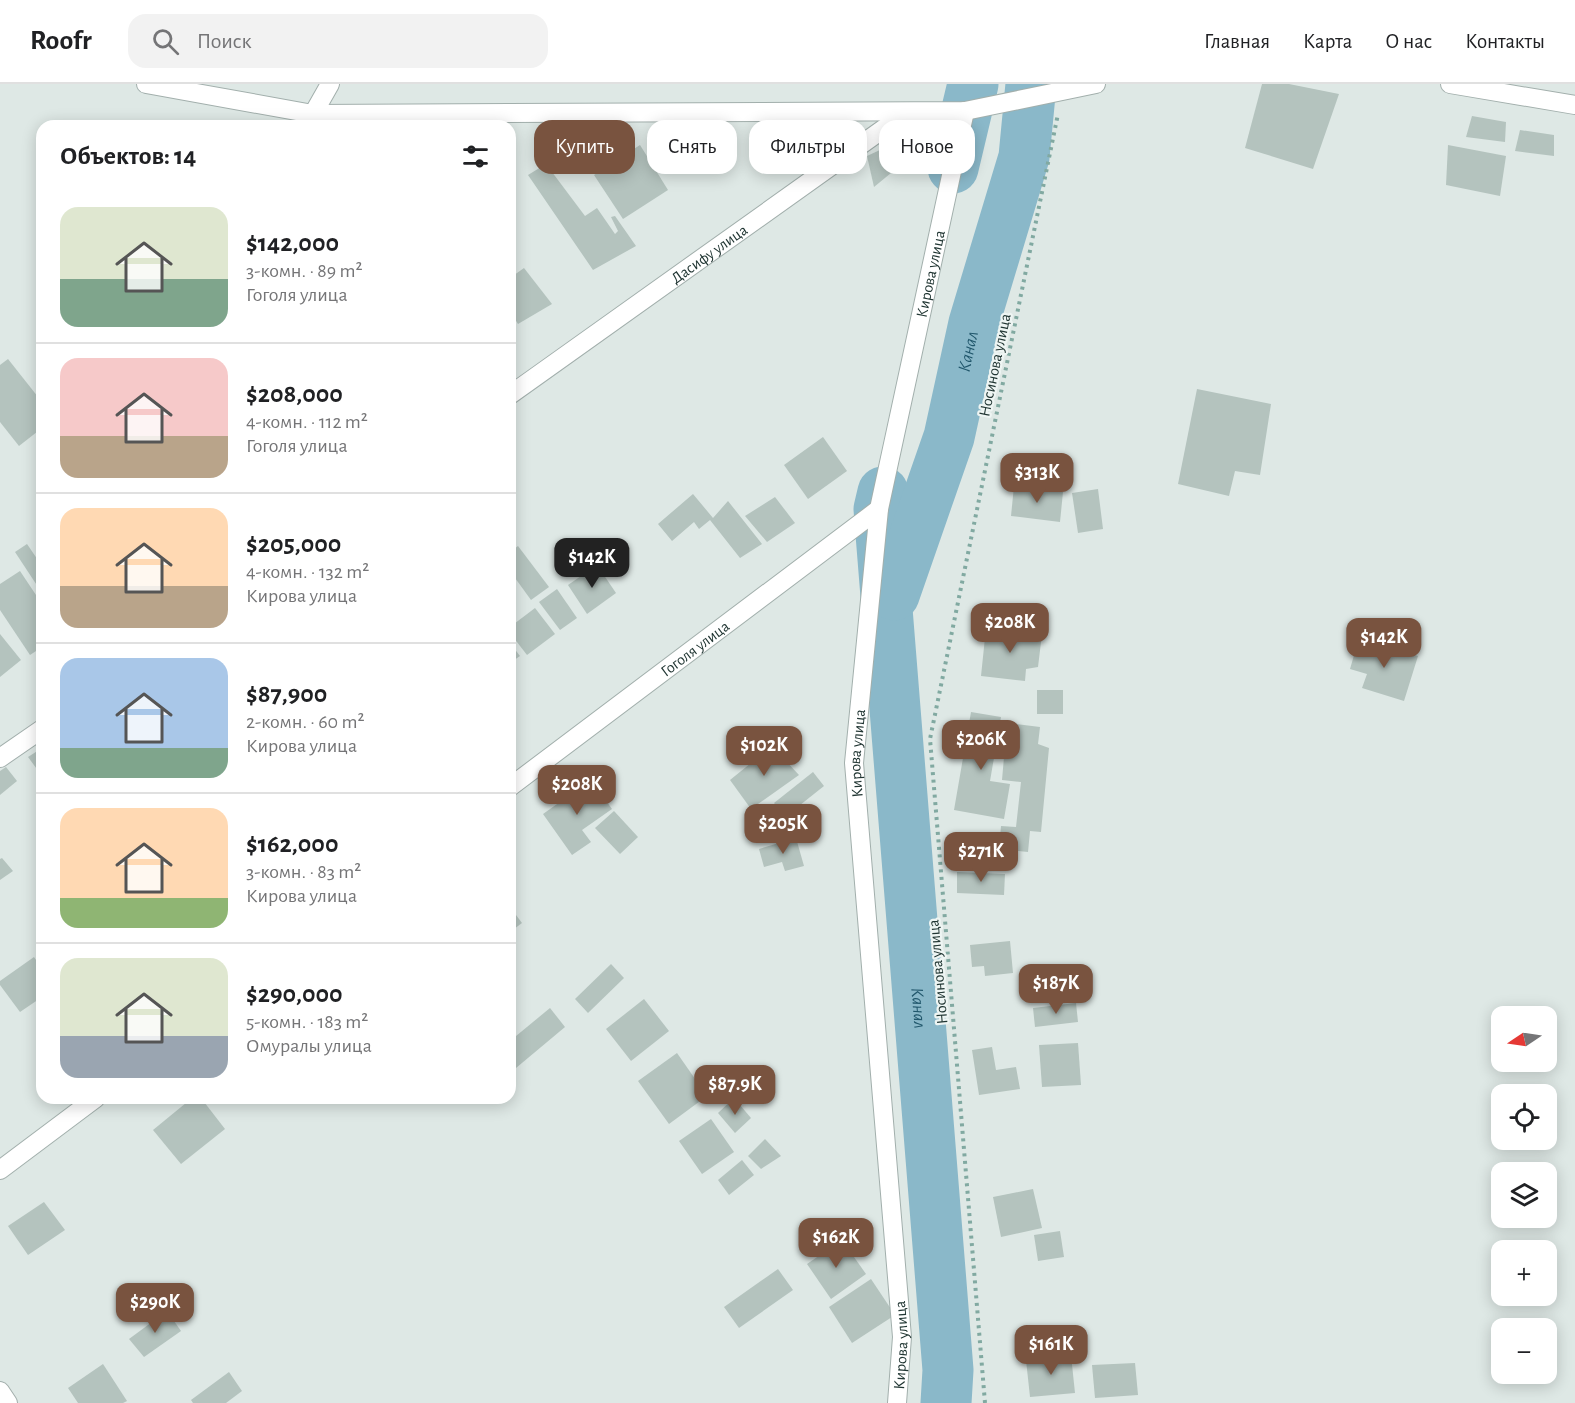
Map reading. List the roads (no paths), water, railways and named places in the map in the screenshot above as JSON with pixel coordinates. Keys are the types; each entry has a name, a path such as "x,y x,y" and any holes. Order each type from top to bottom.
{"street":[{"path":"146,84 313,114 965,111 1096,84"},
{"path":"313,114 330,84"},
{"path":"1450,84 1575,105"},
{"name":"Дасифу улица","path":"516,390 907,111"},
{"name":"Кирова улица","path":"897,1403 902,1337 854,763 879,509 965,111"},
{"name":"Гоголя улица","path":"516,782 879,509"},
{"path":"0,759 36,733"},
{"path":"0,1170 88,1104"},
{"path":"0,1391 8,1403"}],"waterway":[{"name":"Канал","path":"964,120 973,84"},
{"name":"Канал","path":"894,595 949,437 974,323 1024,157 1031,84"},
{"name":"Канал","path":"883,492 879,509 948,1370 946,1403"}]}
